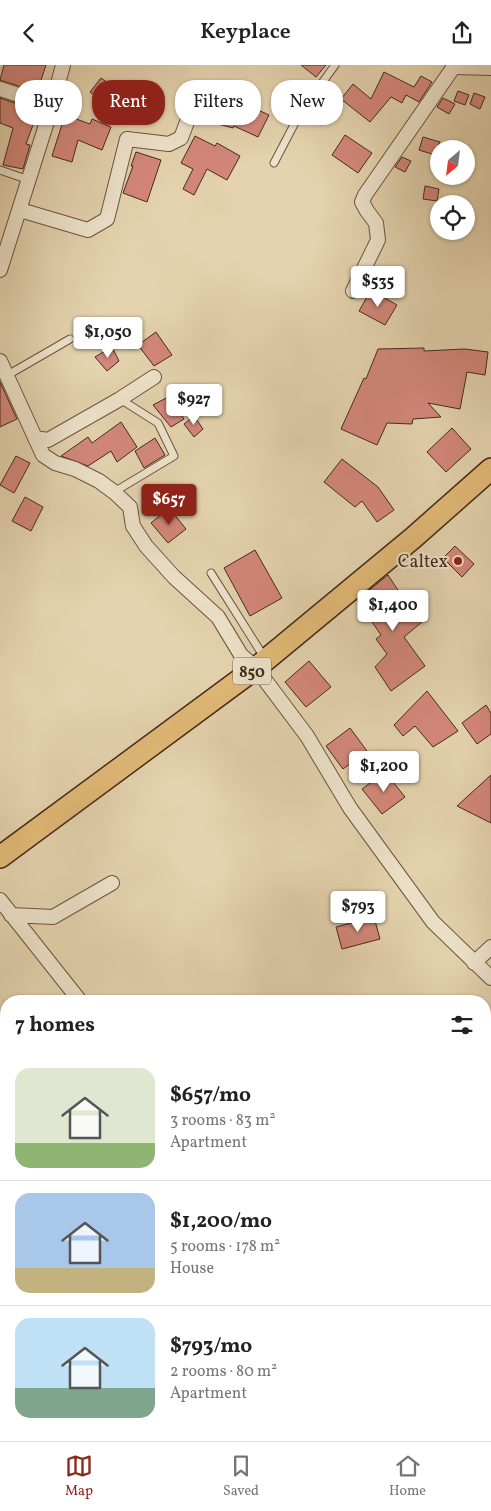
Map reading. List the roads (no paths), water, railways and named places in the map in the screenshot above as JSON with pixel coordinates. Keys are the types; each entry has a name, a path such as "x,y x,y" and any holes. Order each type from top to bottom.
{"main road":[{"name":"850","path":"0,857 261,664 413,538 491,469"}],"street":[{"path":"59,80 63,65"},
{"path":"353,291 378,240 376,223 362,202 365,195 455,65 491,67"},
{"path":"0,89 15,94"},
{"path":"0,270 46,125"},
{"path":"20,210 88,230 107,219 127,139 169,144 181,138 186,125"},
{"path":"0,361 43,455 55,463 75,469 99,481 130,507 133,526 146,546 174,577 218,617 241,655 261,664 350,808 433,922 491,978"},
{"path":"36,438 48,440 120,399 154,377"},
{"path":"11,915 53,917 112,883"},
{"path":"0,900 74,995"},
{"path":"474,963 491,947"}],"lane":[{"path":"274,163 299,115 335,65"},
{"path":"0,170 29,180"},
{"path":"6,375 70,339"},
{"path":"114,492 174,456 158,423 120,399"},
{"path":"211,573 261,664"}],"place":[{"name":"Caltex","path":"458,561"}]}
